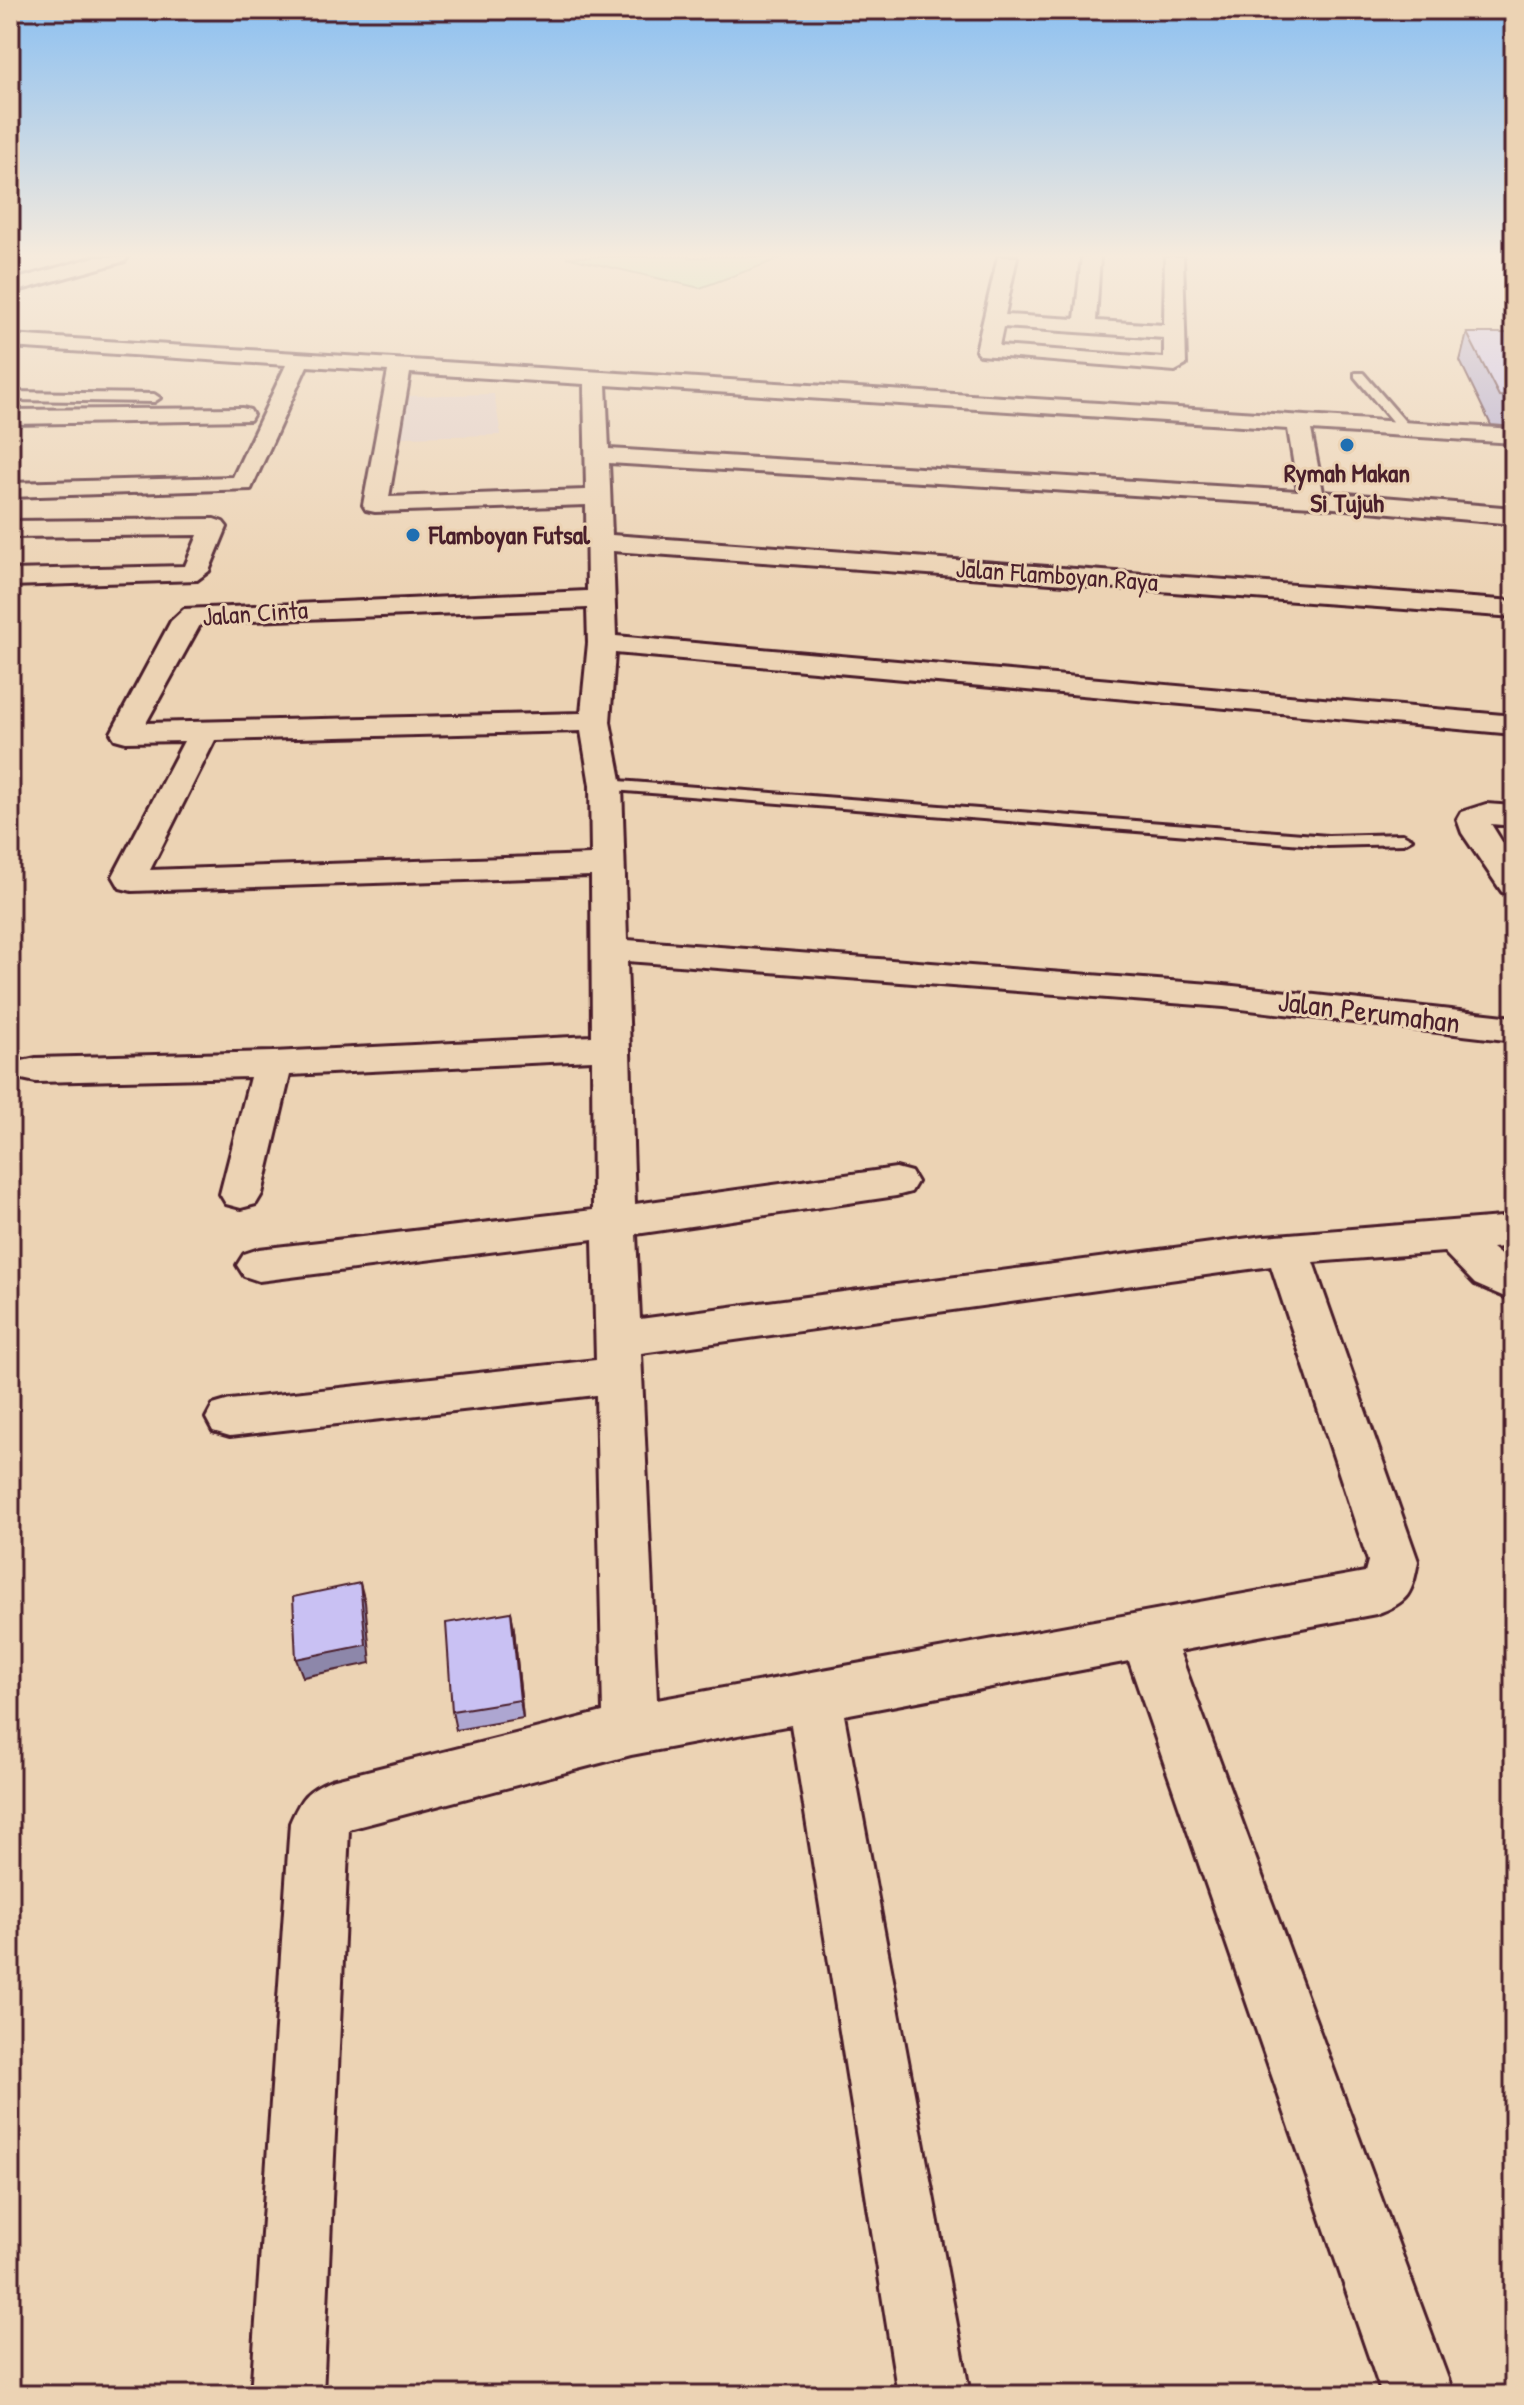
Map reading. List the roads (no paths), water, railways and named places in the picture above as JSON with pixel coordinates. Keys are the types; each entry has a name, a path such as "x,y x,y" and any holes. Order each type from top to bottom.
{"street":[{"path":"10,490 222,487 245,482 271,415 294,369"},
{"path":"400,369 375,505 598,497"},
{"path":"431,369 1514,436"},
{"path":"972,402 982,369"},
{"path":"1175,369 1175,414"},
{"path":"595,381 602,643 595,722 606,785 614,1222 621,1357 631,1730"},
{"path":"10,417 242,415"},
{"path":"1298,422 1312,499"},
{"path":"597,455 1312,499 1514,516"},
{"path":"10,529 214,527 196,571 188,574 10,578"},
{"name":"Jalan Flamboyan Raya","path":"599,542 1514,609"},
{"name":"Jalan Cinta","path":"203,733 126,733 185,621 204,614 601,599"},
{"path":"602,643 1514,725"},
{"path":"595,722 203,733 130,876 132,881 608,865"},
{"path":"1514,816 1486,814 1473,819 1478,833 1514,885"},
{"name":"Jalan Perumahan","path":"610,949 1224,996 1514,1029"},
{"path":"36,1070 273,1064 613,1047"},
{"path":"241,1194 273,1064"},
{"path":"259,1265 614,1222 896,1182"},
{"path":"230,1418 1287,1249 1514,1231"},
{"path":"1453,1235 1498,1280 1514,1285"},
{"path":"287,2395 319,1823 331,1807 631,1730 1376,1592 1388,1584 1393,1561 1378,1525 1287,1249"},
{"path":"1146,1634 1418,2395"},
{"path":"814,1697 934,2395"}],"lane":[{"path":"1359,375 1405,429"},
{"path":"10,396 154,398"},
{"path":"606,785 1328,841 1403,839"}],"place":[{"name":"Rymah Makan Si Tujuh","path":"1347,445"},
{"name":"Flamboyan Futsal","path":"413,535"}]}
